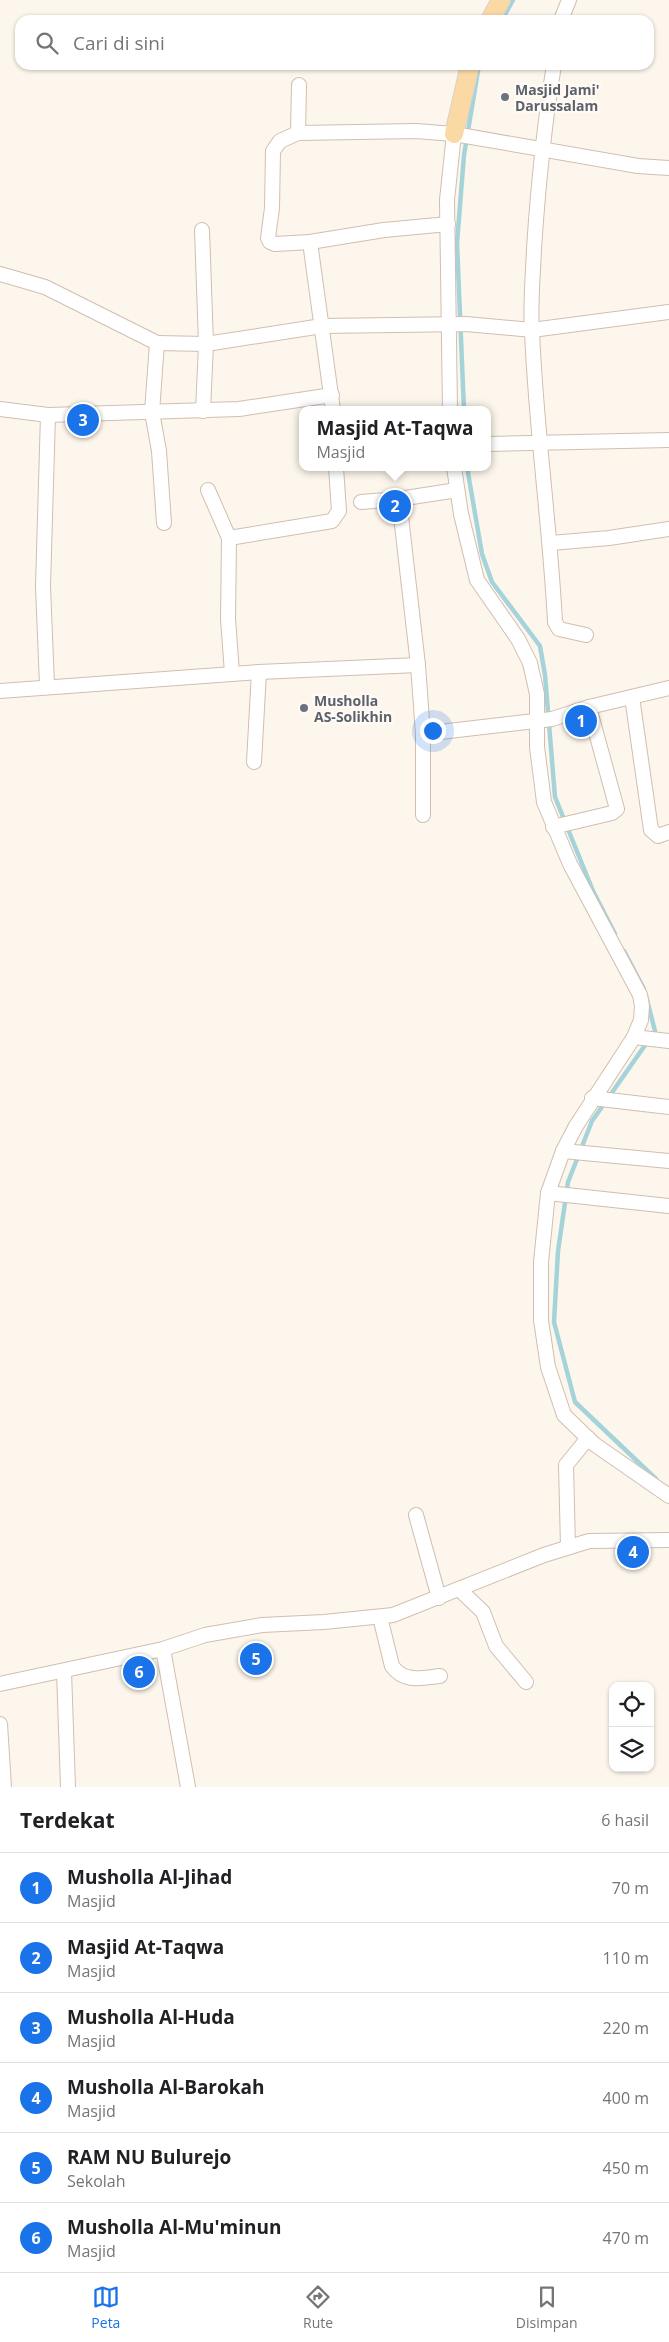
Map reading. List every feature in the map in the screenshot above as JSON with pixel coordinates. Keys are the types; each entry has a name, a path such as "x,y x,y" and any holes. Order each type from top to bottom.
{"main road":[{"path":"493,15 501,0"},
{"path":"461,136 469,70"}],"street":[{"path":"563,15 569,0"},
{"path":"553,70 541,150 533,265 532,330 556,626 559,629 586,636"},
{"path":"298,133 299,86"},
{"path":"448,224 384,230 310,242 275,244 270,242 268,238 272,208 273,151 280,141 298,133 416,131 461,136 638,166 669,168"},
{"path":"450,406 456,324 447,200 461,136"},
{"path":"202,230 206,344 203,411"},
{"path":"310,242 332,406"},
{"path":"0,274 45,287 157,342 206,344 322,326 456,324 532,330 669,312"},
{"path":"157,342 152,412 159,452 164,523"},
{"path":"0,409 48,415 203,411 239,409 332,395"},
{"path":"47,686 43,586 48,415"},
{"path":"491,444 669,440"},
{"path":"229,538 332,521 339,511 336,471"},
{"path":"455,471 470,556 477,580 518,639 530,663 544,720 544,802 570,864 640,995 642,1006 641,1020 634,1037 592,1098 563,1151 548,1193 541,1262 541,1320 543,1338 559,1405 564,1415 588,1438 669,1496"},
{"path":"208,490 229,538 228,619 232,673"},
{"path":"361,502 400,499 457,490"},
{"path":"400,499 418,665 423,734 424,815"},
{"path":"550,543 609,538 669,529"},
{"path":"0,691 232,673 418,665"},
{"path":"254,762 259,672"},
{"path":"423,734 544,720 669,688"},
{"path":"632,697 651,830 658,836 669,832"},
{"path":"553,827 617,810 589,707"},
{"path":"634,1037 669,1041"},
{"path":"592,1098 669,1106"},
{"path":"563,1151 669,1161"},
{"path":"548,1193 669,1206"},
{"path":"568,1547 566,1465 588,1438"},
{"path":"416,1515 439,1598"},
{"path":"0,1684 163,1649 205,1635 262,1625 324,1622 393,1615 460,1590 544,1554 589,1541 669,1540"},
{"path":"460,1590 483,1612 496,1646 526,1682"},
{"path":"380,1617 392,1666 397,1673 404,1678 440,1676"},
{"path":"163,1649 188,1787"},
{"path":"64,1671 68,1787"},
{"path":"0,1724 4,1787"}],"waterway":[{"path":"505,15 513,0"},
{"path":"464,406 457,243 464,155 478,70"},
{"path":"468,471 482,554 492,582 540,646 545,675 555,797 593,891 615,934"},
{"path":"624,951 644,989"},
{"path":"646,996 655,1031 592,1121 568,1182 558,1251 554,1322 575,1402 656,1479"}],"place":[{"name":"Masjid Jami' Darussalam","path":"505,97"},
{"name":"Musholla Al-Huda","path":"83,420"},
{"name":"Masjid At-Taqwa","path":"395,506"},
{"name":"Musholla AS-Solikhin","path":"304,708"},
{"name":"Musholla Al-Jihad","path":"581,721"},
{"name":"Musholla Al-Barokah","path":"633,1552"},
{"name":"RAM NU Bulurejo","path":"256,1659"},
{"name":"Musholla Al-Mu'minun","path":"139,1672"}]}
